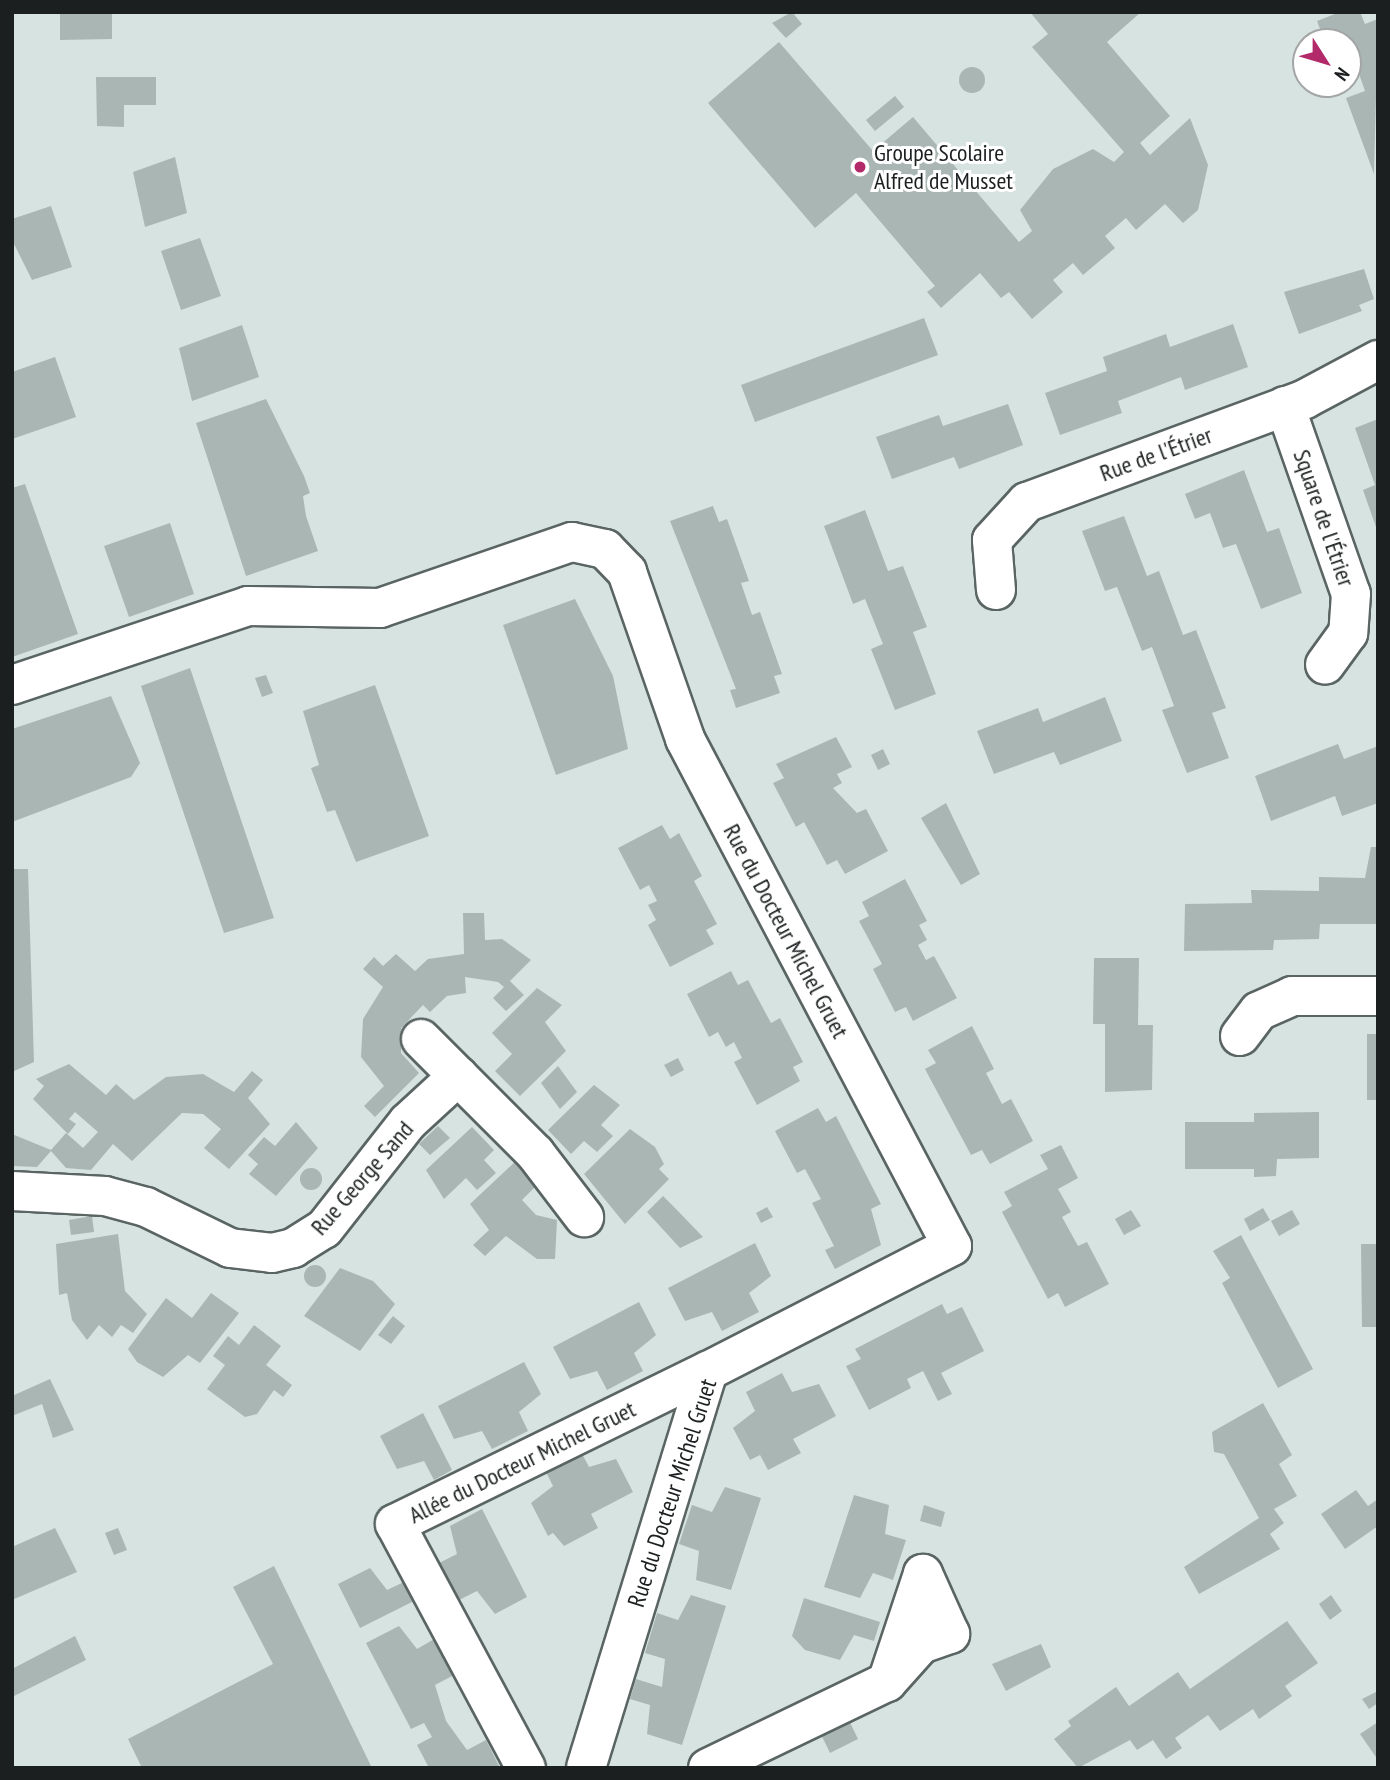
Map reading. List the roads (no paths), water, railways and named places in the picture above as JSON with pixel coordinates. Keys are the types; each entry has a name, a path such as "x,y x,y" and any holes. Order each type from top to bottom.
{"street":[{"name":"Rue de l'Étrier","path":"996,590 992,540 1027,502 1285,406 1378,360"},
{"name":"Square de l'Étrier","path":"1285,406 1352,594 1348,633 1325,665"},
{"name":"Rue du Docteur Michel Gruet","path":"12,685 248,607 380,608 572,542 595,544 618,559 685,739 952,1246 708,1371 586,1768"},
{"path":"1240,1036 1259,1011 1283,999 1378,996"},
{"path":"421,1039 535,1153 584,1217"},
{"name":"Rue George Sand","path":"12,1191 126,1200 230,1248 282,1251 324,1229 408,1122 458,1076"},
{"name":"Allée du Docteur Michel Gruet","path":"526,1768 395,1524 708,1371"},
{"path":"708,1768 887,1682"}],"place":[{"name":"Groupe Scolaire Alfred de Musset","path":"860,167"}]}
